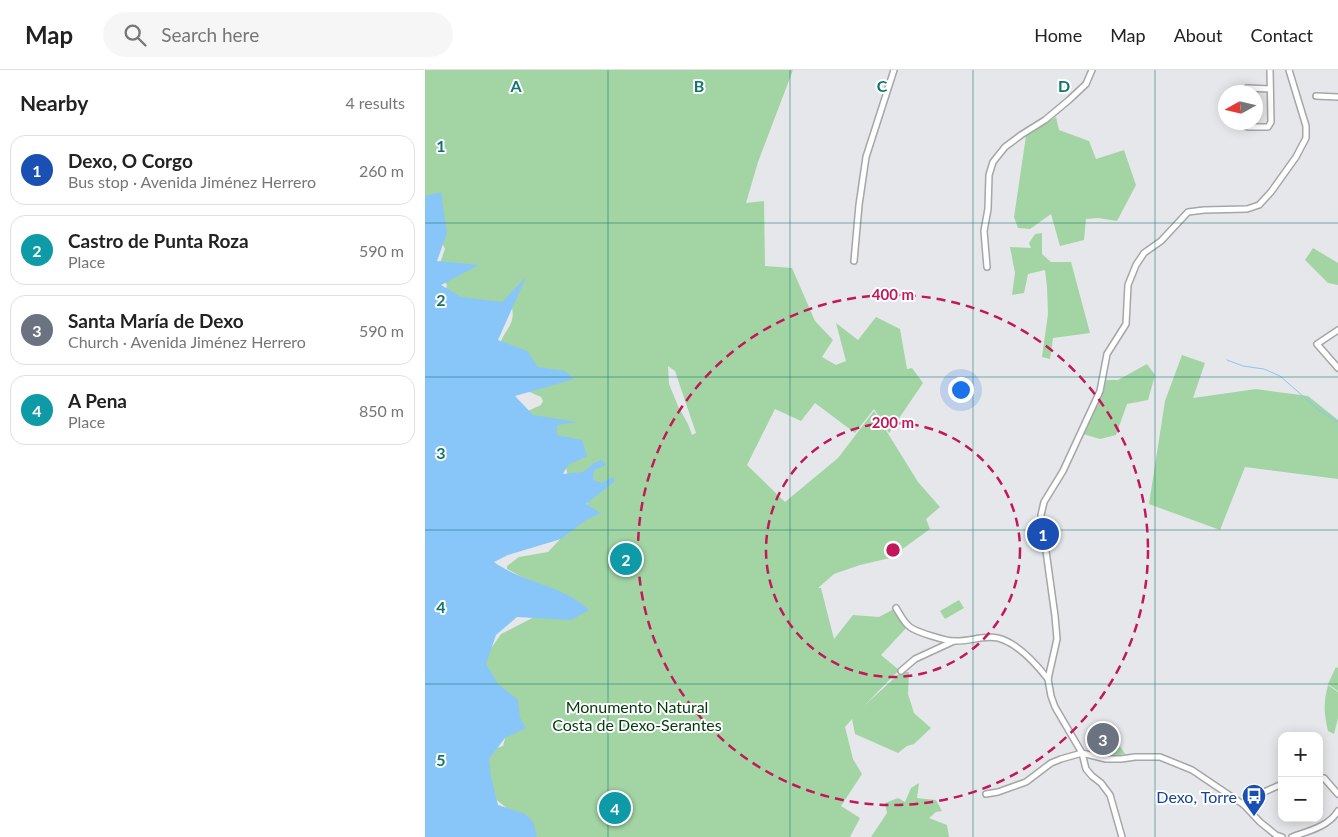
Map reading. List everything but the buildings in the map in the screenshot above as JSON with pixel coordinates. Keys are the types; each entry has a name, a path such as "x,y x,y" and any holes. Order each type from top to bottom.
{"street":[{"path":"854,261 866,157 894,70"},
{"path":"987,267 985,231 989,175 993,162 1005,147 1021,134 1045,120 1069,100 1085,84 1092,70"},
{"path":"1263,127 1268,127 1271,122 1270,70"},
{"path":"1122,837 1110,795 1101,783 1086,769 1082,753 1055,707 1051,696 1048,679 1057,639 1041,515 1044,502 1063,471 1099,391 1107,354 1126,324 1128,286 1136,265 1144,253 1161,241 1188,212 1247,209 1259,205 1291,164 1306,138 1303,114 1289,70"},
{"path":"1263,89 1270,89"},
{"path":"1316,96 1338,97"},
{"path":"1338,330 1317,344 1338,368"},
{"path":"896,608 909,626 924,633 954,641"},
{"path":"901,671 915,658 954,641 989,637 1005,640 1017,648 1048,679"},
{"path":"986,794 998,792 1026,782 1051,764 1082,753 1106,759 1160,757 1192,770 1244,804 1260,822 1276,835 1282,837"},
{"path":"1323,778 1338,794"},
{"path":"1244,804 1253,797 1278,786"},
{"path":"1292,837 1336,820 1338,811"}],"green space":[{"name":"Monumento Natural Costa de Dexo-Serantes","path":"425,70 793,70 758,162 746,203 764,201 765,266 792,268 815,321 833,340 822,357 836,365 846,361 836,323 858,340 876,317 900,329 907,369 912,368 923,383 889,433 874,409 855,433 815,403 801,421 775,409 747,465 785,502 838,458 874,411 918,482 940,507 926,519 930,529 890,558 860,565 834,574 818,588 821,588 834,639 853,615 879,617 894,609 907,627 881,655 899,670 864,706 901,672 909,672 908,694 914,713 931,728 914,744 907,746 898,753 855,734 852,719 845,727 853,759 862,774 841,806 860,818 850,837 530,837 509,810 492,796 482,780 491,750 503,746 506,735 483,669 488,653 501,634 538,615 535,584 507,569 507,566 519,557 548,552 586,510 588,500 567,473 553,436 521,414 541,405 543,401 541,397 523,389 500,345 511,323 512,308 486,315 446,289 447,285 441,278 440,263 445,249 425,207","holes":["668,366 675,371 696,433 692,435 669,384"]},
{"path":"1056,117 1059,130 1089,141 1096,159 1124,150 1136,185 1117,221 1098,218 1086,219 1084,240 1060,246 1051,214 1030,229 1018,228 1014,217 1026,136"},
{"path":"1042,233 1042,254 1051,262 1071,262 1090,333 1053,338 1050,359 1042,357 1048,314 1045,270 1028,274 1024,293 1012,295 1015,273 1010,247 1031,248 1029,243 1035,234"},
{"path":"1313,248 1338,263 1338,285 1328,283 1305,260"},
{"path":"1182,355 1205,363 1193,398 1256,389 1308,396 1338,420 1338,479 1245,467 1220,530 1149,504 1165,401"},
{"path":"1147,364 1155,375 1148,400 1127,404 1116,435 1100,439 1083,434 1101,397 1105,380 1118,380"},
{"path":"959,600 964,608 945,619 940,611"},
{"path":"1336,667 1338,668 1338,691 1328,684"},
{"path":"1328,685 1338,692 1338,718 1334,734 1328,731 1325,714 1325,698"},
{"path":"1098,726 1108,727 1125,754 1106,757 1101,756 1094,750 1092,737"},
{"path":"919,783 917,798 936,800 942,811 936,812 929,818 947,825 949,837 871,837 887,813 885,803 898,798 905,802 911,788"}],"water":[{"path":"441,192 447,233 437,261 479,265 441,285 461,297 502,302 526,277 498,340 527,351 538,367 565,371 574,379 515,396 533,415 577,422 557,425 557,435 582,440 587,456 568,465 563,474 583,472 594,463 602,460 606,465 594,470 593,480 602,483 613,477 615,481 586,504 601,513 586,520 561,539 508,555 494,562 517,575 567,595 589,610 571,620 517,617 496,635 486,664 498,684 518,700 520,718 526,728 505,738 489,759 498,805 525,814 533,822 537,837 425,837 425,196"}],"waterway":[{"path":"1227,360 1243,366 1264,369 1280,376 1320,411 1338,422"}],"place":[{"name":"Dexo, O Corgo","path":"1043,534"},
{"name":"Castro de Punta Roza","path":"626,559"},
{"name":"Santa María de Dexo","path":"1103,739"},
{"name":"A Pena","path":"615,808"},
{"name":"Dexo, Torre","path":"1254,817"}]}
